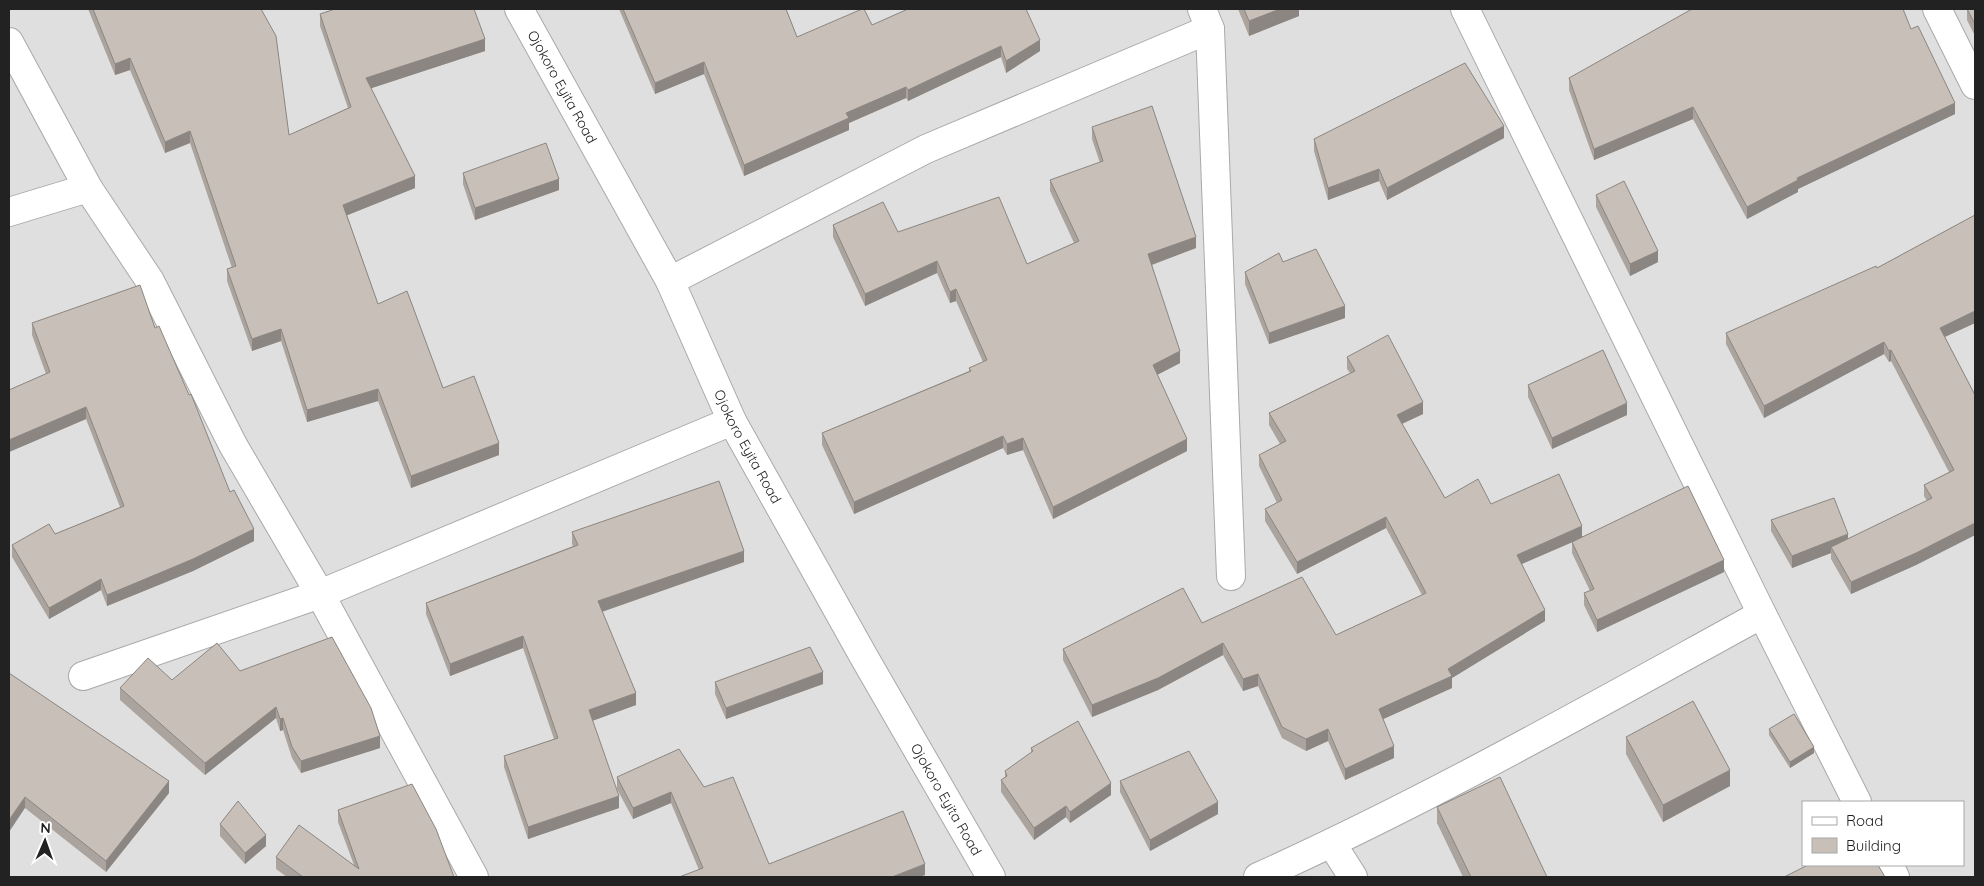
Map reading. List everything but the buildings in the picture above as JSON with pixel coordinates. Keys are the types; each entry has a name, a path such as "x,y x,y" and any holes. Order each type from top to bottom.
{"street":[{"name":"Ojokoro Eyita Road","path":"519,9 670,281 732,420 864,657 991,877"},
{"path":"1465,9 1762,614 1856,801"},
{"path":"1937,9 1975,85"},
{"path":"670,281 926,149 1206,19 1231,576"},
{"path":"9,42 88,188 150,281 233,445 320,594 474,877"},
{"path":"9,212 88,188"},
{"path":"83,676 320,594 732,420"},
{"path":"1258,877 1332,844 1524,744 1762,614"},
{"path":"1332,844 1353,877"},
{"path":"1889,866 1895,877"}],"shaded area":[{"path":"9,9 1975,9 1975,877 9,877"}]}
